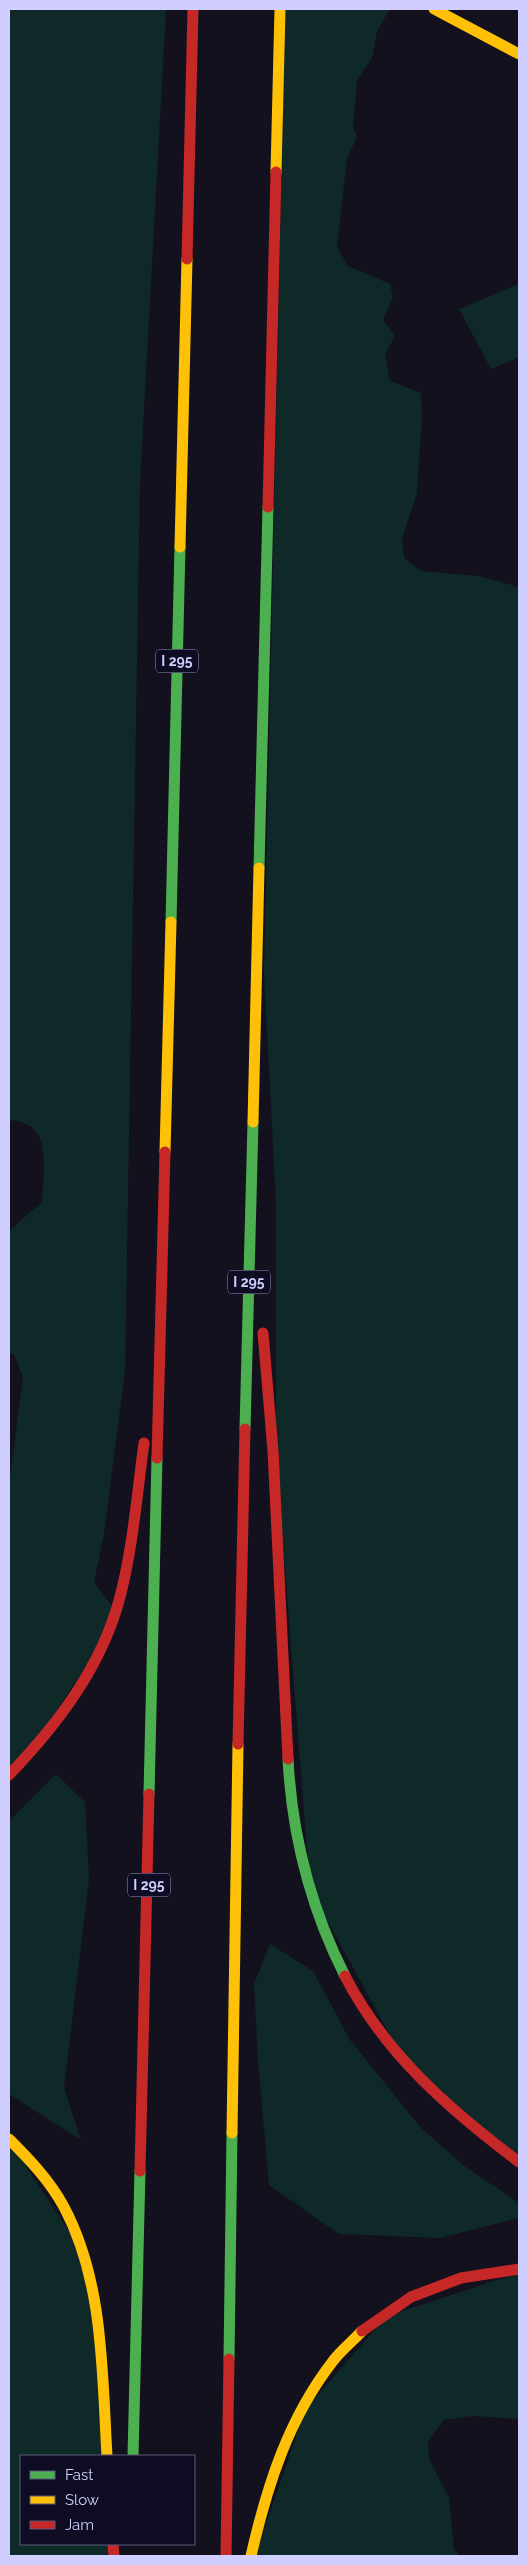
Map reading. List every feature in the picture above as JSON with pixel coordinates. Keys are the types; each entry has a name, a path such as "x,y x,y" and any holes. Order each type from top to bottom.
{"main road":[{"name":"I 295","path":"133,2455 163,1313 185,294 194,9"},
{"name":"I 295","path":"226,2556 236,1824 280,9"},
{"path":"434,9 519,54"},
{"path":"252,1196 261,1302"},
{"path":"9,1775 42,1740 73,1700 99,1653 110,1627 126,1569 163,1313"},
{"path":"262,1322 272,1451 290,1792 294,1831 308,1889 339,1965 379,2030 433,2092 519,2162"},
{"path":"9,2139 34,2164 57,2196 82,2247 92,2284 98,2317 107,2455"},
{"path":"251,2556 265,2496 287,2436 317,2380 342,2348 370,2322 406,2299 427,2289 466,2276 519,2269"}],"green space":[{"path":"9,9 166,9 140,483 125,1371 104,1534 94,1582 119,1616 9,1782 9,1485 23,1377 14,1355 9,1352 9,1231 42,1202 44,1158 39,1136 33,1128 19,1121 9,1120"},
{"path":"285,9 390,9 377,31 372,58 357,80 353,127 357,137 347,159 337,247 348,266 390,284 393,298 383,320 395,336 385,354 390,381 421,393 422,417 417,493 402,538 404,558 421,571 478,576 519,587 519,2162 409,2070 310,1889 276,1453 276,1204 264,972"},
{"path":"519,284 519,357 491,369 459,309"},
{"path":"56,1774 85,1802 89,1879 64,2088 81,2140 9,2094 9,1821"},
{"path":"270,1944 313,1971 350,2040 420,2127 463,2165 519,2203 519,2218 440,2238 339,2234 269,2185 258,2061 254,1984"},
{"path":"9,2141 87,2258 106,2455 20,2455 20,2545 108,2545 108,2556 9,2556"},
{"path":"519,2273 519,2419 474,2416 444,2420 428,2441 429,2459 449,2498 454,2549 460,2556 255,2556 306,2408 387,2316"}],"traffic: fast":[{"path":"259,868 268,507"},
{"path":"171,922 180,547"},
{"path":"245,1429 253,1122"},
{"path":"149,1794 157,1458"},
{"path":"288,1759 294,1816 305,1870 322,1924 345,1976"},
{"path":"229,2359 232,2133"},
{"path":"133,2455 140,2171"}],"traffic: slow":[{"path":"276,172 280,9"},
{"path":"434,9 519,54"},
{"path":"180,547 187,259"},
{"path":"253,1122 259,868"},
{"path":"165,1152 171,922"},
{"path":"232,2133 238,1744"},
{"path":"9,2139 39,2171 58,2197 77,2236 87,2266 99,2329 107,2455"},
{"path":"251,2556 264,2504 291,2430 317,2383 333,2361 362,2331"}],"traffic: jam":[{"path":"187,259 193,9"},
{"path":"268,507 276,172"},
{"path":"157,1458 165,1152"},
{"path":"263,1333 273,1451 288,1759"},
{"path":"238,1744 245,1429"},
{"path":"9,1775 61,1714 76,1693 102,1647 120,1597 128,1559 144,1443"},
{"path":"140,2171 149,1794"},
{"path":"345,1976 379,2031 421,2079 468,2122 519,2162"},
{"path":"362,2331 411,2297 461,2278 519,2269"},
{"path":"226,2556 229,2359"},
{"path":"113,2545 114,2556"}]}
